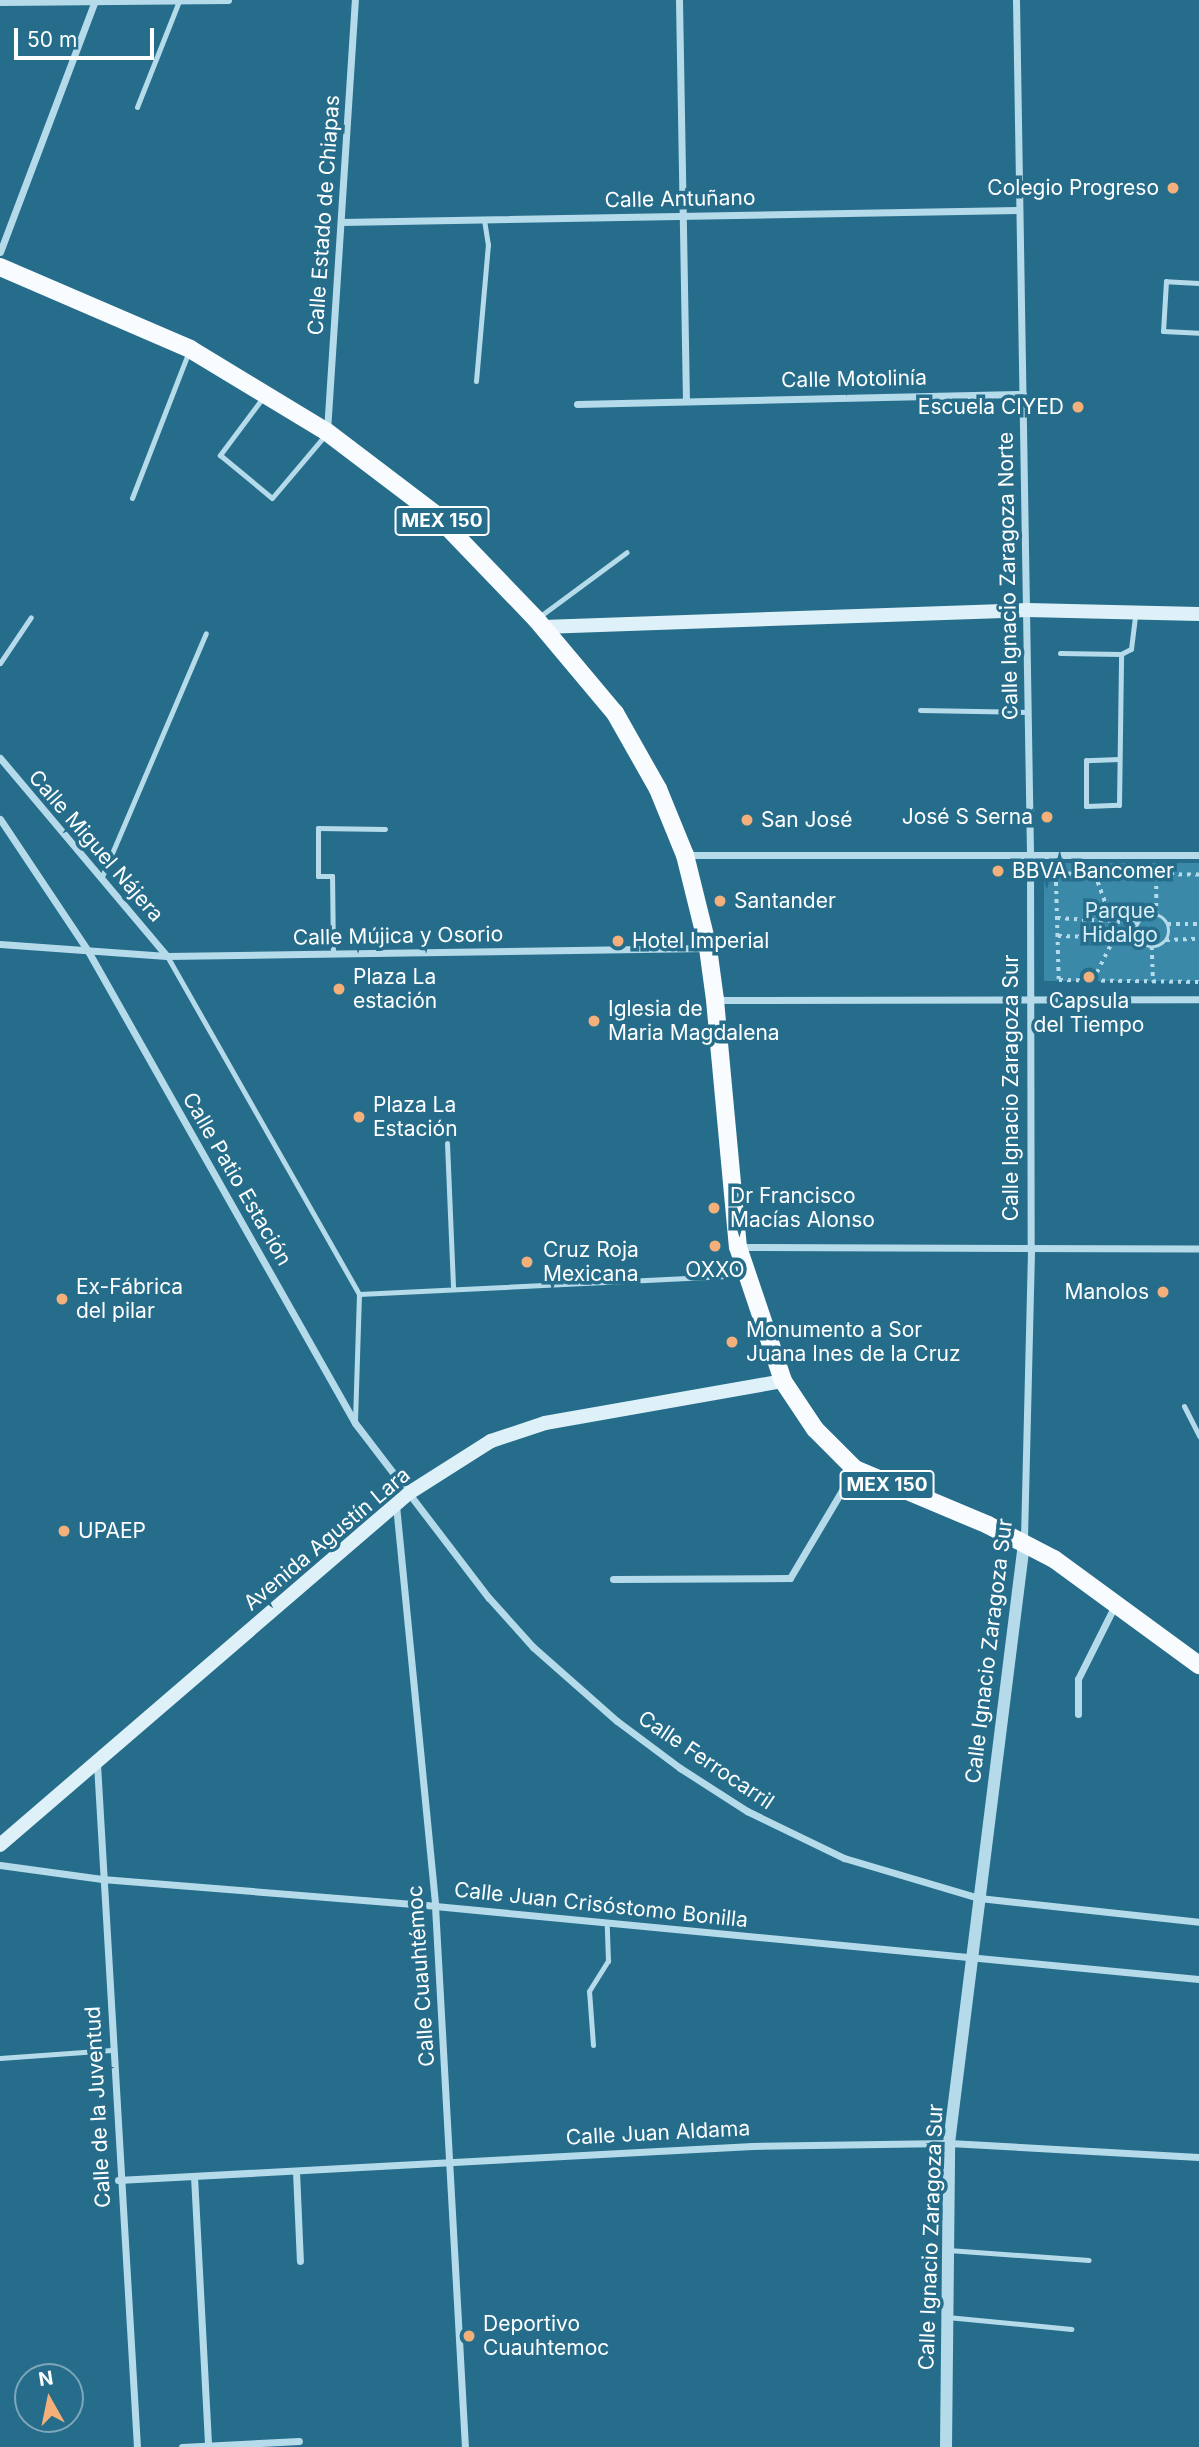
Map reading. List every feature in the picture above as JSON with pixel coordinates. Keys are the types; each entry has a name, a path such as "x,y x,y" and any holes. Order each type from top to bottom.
{"main road":[{"name":"MEX 150","path":"0,267 190,349 327,432 435,514 540,623 615,713 658,789 685,855 708,948 715,1000 737,1247 744,1275 783,1381 816,1429 855,1469 1024,1543 1054,1559 1199,1665"},
{"path":"540,623 1027,610 1199,614"},
{"name":"Avenida Agustín Lara","path":"0,1845 409,1493 491,1441 532,1426 783,1381"}],"street":[{"path":"0,2 228,0"},
{"name":"Calle Estado de Chiapas","path":"327,432 355,0"},
{"path":"680,0 680,217 686,399"},
{"name":"Calle Ignacio Zaragoza Norte","path":"1016,0 1030,857"},
{"path":"0,252 95,1"},
{"name":"Calle Antuñano","path":"341,222 1019,210"},
{"name":"Calle Motolinía","path":"578,404 686,399 1023,394"},
{"name":"Calle Miguel Nájera","path":"0,758 167,956"},
{"path":"0,819 88,951"},
{"path":"685,855 1199,855"},
{"name":"Calle Ignacio Zaragoza Sur","path":"946,2447 949,2143 1024,1543 1031,1251 1030,857"},
{"name":"Calle Mújica y Osorio","path":"0,944 167,956 708,948"},
{"name":"Calle Patio Estación","path":"88,951 355,1423 409,1493"},
{"path":"715,1000 1030,1003 1199,999"},
{"path":"737,1247 1031,1251 1199,1249"},
{"path":"613,1579 790,1578 855,1469"},
{"name":"Calle Ferrocarril","path":"409,1493 533,1647 617,1721 680,1768 747,1811 844,1858 979,1898 1199,1922"},
{"name":"Calle Cuauhtémoc","path":"396,1504 435,1906 465,2447"},
{"path":"1078,1714 1078,1679 1115,1604"},
{"name":"Calle de la Juventud","path":"97,1764 118,2180 136,2447"},
{"name":"Calle Juan Crisóstomo Bonilla","path":"0,1865 103,1879 435,1906 1199,1979"},
{"name":"Calle Juan Aldama","path":"118,2180 752,2146 949,2143 1199,2157"},
{"path":"296,2171 300,2261"},
{"path":"194,2176 208,2443"},
{"path":"182,2447 208,2443 299,2441"}],"lane":[{"path":"137,107 179,1"},
{"path":"476,381 488,245 484,220"},
{"path":"1199,283 1166,281 1163,331 1199,333"},
{"path":"132,498 190,349"},
{"path":"266,393 220,455 272,498 327,432"},
{"path":"540,623 627,552"},
{"path":"1060,653 1121,654 1136,641 1135,612"},
{"path":"0,663 31,617"},
{"path":"101,879 206,633"},
{"path":"1119,759 1086,760 1086,806 1119,805 1121,654"},
{"path":"920,710 1028,712"},
{"path":"333,954 332,876 318,876 318,828 385,829"},
{"path":"167,956 359,1294 355,1423"},
{"path":"447,1143 453,1287"},
{"path":"359,1294 453,1287 744,1275"},
{"path":"1184,1406 1199,1436"},
{"path":"593,2045 589,1991 608,1961 607,1923"},
{"path":"0,2058 113,2050"},
{"path":"948,2250 1090,2260"},
{"path":"947,2318 1070,2329"}],"path":[{"path":"1199,875 1056,874 1059,980 1199,982"},
{"path":"1095,874 1112,921"},
{"path":"1156,874 1156,915"},
{"path":"1057,918 1140,923 1156,915"},
{"path":"1156,915 1167,924 1198,923"},
{"path":"1139,938 1140,923"},
{"path":"1166,940 1167,924"},
{"path":"1058,936 1139,938 1152,947"},
{"path":"1093,980 1114,937"},
{"path":"1152,947 1166,940 1198,940"},
{"path":"1152,947 1153,982"}],"green space":[{"name":"Parque Hidalgo","path":"1044,863 1199,863 1199,981 1044,981"}],"place":[{"name":"Colegio Progreso","path":"1173,188"},
{"name":"Escuela CIYED","path":"1078,407"},
{"name":"José S Serna","path":"1047,817"},
{"name":"San José","path":"747,820"},
{"name":"BBVA Bancomer","path":"998,871"},
{"name":"Santander","path":"720,901"},
{"name":"Hotel Imperial","path":"618,941"},
{"name":"Capsula del Tiempo","path":"1089,977"},
{"name":"Plaza La estación","path":"339,989"},
{"name":"Iglesia de Maria Magdalena","path":"594,1021"},
{"name":"Plaza La Estación","path":"359,1117"},
{"name":"Dr Francisco Macías Alonso","path":"714,1208"},
{"name":"OXXO","path":"715,1246"},
{"name":"Cruz Roja Mexicana","path":"527,1262"},
{"name":"Manolos","path":"1163,1292"},
{"name":"Ex-Fábrica del pilar","path":"62,1299"},
{"name":"Monumento a Sor Juana Ines de la Cruz","path":"732,1342"},
{"name":"UPAEP","path":"64,1531"},
{"name":"Deportivo Cuauhtemoc","path":"469,2336"}]}
